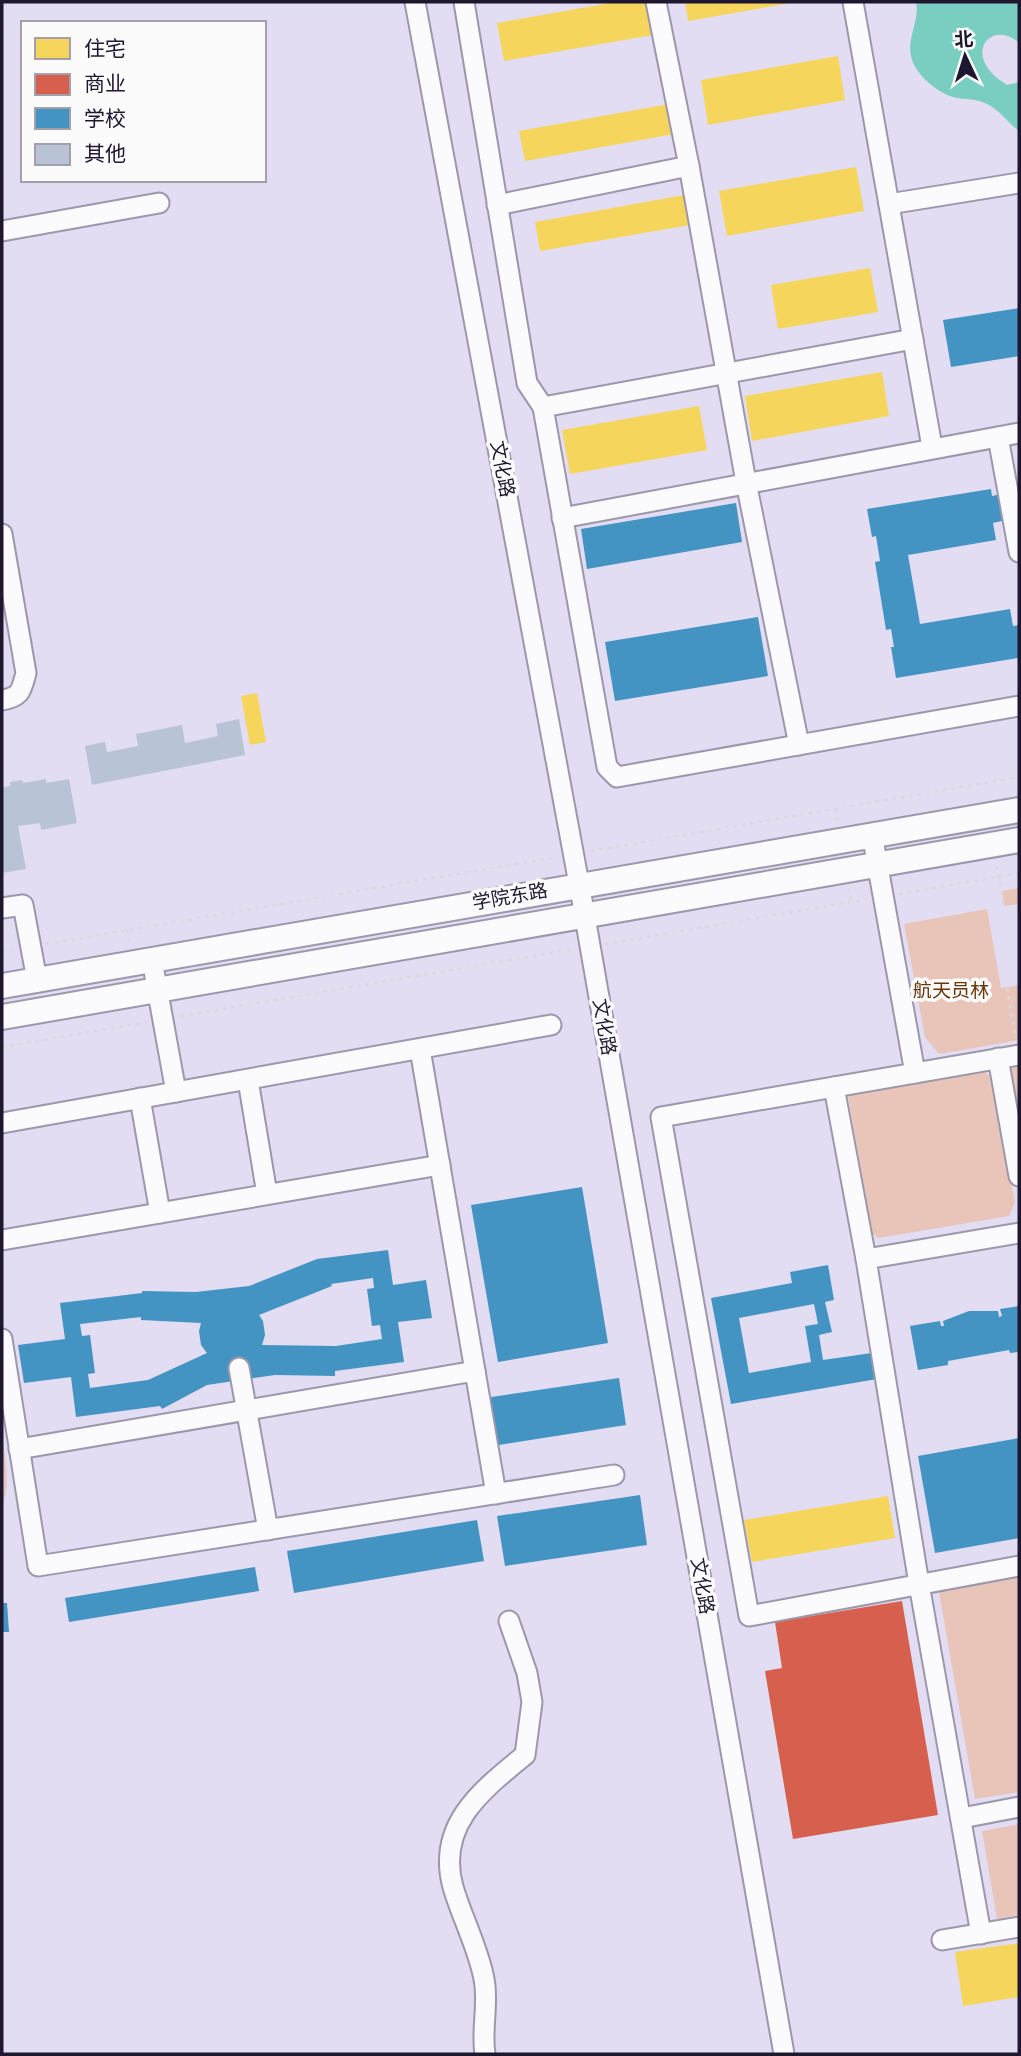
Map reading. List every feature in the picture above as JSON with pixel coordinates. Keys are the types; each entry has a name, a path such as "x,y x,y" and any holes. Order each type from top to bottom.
{"main road":[{"name":"学院东路","path":"2,986 1019,810"},
{"name":"学院东路","path":"2,1017 1019,840"}],"street":[{"name":"文化路","path":"415,2 579,885 784,2054"},
{"path":"464,2 527,383 542,407 603,757 607,767 617,777 1019,706"},
{"path":"656,2 799,745"},
{"path":"853,2 932,447"},
{"path":"496,205 689,166"},
{"path":"889,204 1019,183"},
{"path":"2,231 159,203"},
{"path":"542,407 913,339"},
{"path":"562,517 1019,433"},
{"path":"998,437 1019,552"},
{"path":"2,534 26,673 22,690 14,698 2,700"},
{"path":"872,835 915,1073"},
{"path":"2,908 23,905 37,980"},
{"path":"152,960 176,1092"},
{"path":"2,1123 551,1025"},
{"path":"420,1049 496,1494"},
{"path":"1019,1055 661,1117 749,1616 1019,1566"},
{"path":"998,1058 1019,1176"},
{"path":"248,1080 267,1194"},
{"path":"834,1087 866,1259 919,1584 981,1934"},
{"path":"140,1098 160,1213"},
{"path":"2,1240 440,1165"},
{"path":"866,1259 1019,1233"},
{"path":"2,1339 38,1566 614,1475"},
{"path":"239,1368 268,1530"},
{"path":"19,1450 475,1371"},
{"path":"485,2054 485,1980 453,1886 449,1861 454,1832 473,1799 525,1755 532,1702 527,1674 509,1621"},
{"path":"962,1818 1019,1807"},
{"path":"942,1940 1019,1927"}],"path":[{"path":"2,951 1019,777"},
{"path":"993,845 1004,906"},
{"path":"2,1047 1019,873"},
{"path":"1007,988 1019,1055"}],"green space":[{"path":"1019,888 1019,904 1004,906 1002,891"},
{"name":"航天员林","path":"987,909 1001,988 1019,985 1019,1040 939,1054 925,1037 904,924"},
{"path":"1019,1066 1019,1128 1008,1068"},
{"path":"980,1068 989,1075 1015,1202 1009,1216 879,1238 872,1233 848,1095 851,1089"},
{"path":"2,1434 7,1480 2,1506"},
{"path":"1019,1578 1019,1792 975,1799 939,1592"},
{"path":"1019,1824 1019,1915 997,1919 982,1831"}],"shaded area":[{"path":"916,2 1019,2 1019,43 1008,36 999,35 984,44 982,52 985,63 993,74 1007,85 1019,82 1019,131 990,106 977,100 946,94 933,86 916,69 910,49"}],"building: 住宅":[{"path":"616,2 648,2 653,35 504,61 497,23"},
{"path":"685,2 791,2 791,3 688,21"},
{"path":"838,56 845,100 708,125 701,80"},
{"path":"669,104 674,134 525,161 519,131"},
{"path":"856,167 864,211 727,236 719,191"},
{"path":"684,195 690,225 540,251 535,222"},
{"path":"870,268 878,312 778,329 771,285"},
{"path":"882,372 889,416 752,441 745,396"},
{"path":"699,406 707,450 570,474 562,430"},
{"path":"257,693 266,742 250,745 241,696"},
{"path":"888,1496 895,1538 752,1562 744,1520"},
{"path":"1019,1943 1019,1997 963,2006 955,1952"}],"building: 商业":[{"path":"902,1601 938,1815 793,1839 765,1671 782,1668 775,1622"}],"building: 学校":[{"path":"1019,308 1019,356 951,367 943,320"},
{"path":"991,489 992,496 1002,494 1006,520 993,523 996,540 908,555 920,624 1010,609 1013,626 1019,625 1018,658 896,678 891,629 886,630 875,562 880,561 876,536 872,537 867,509"},
{"path":"736,503 742,542 587,569 581,529"},
{"path":"758,617 768,676 615,701 605,642"},
{"path":"582,1187 608,1343 498,1362 471,1205"},
{"path":"388,1250 393,1285 426,1280 432,1318 398,1322 404,1362 335,1371 335,1376 275,1375 207,1385 162,1409 160,1406 76,1417 71,1377 24,1383 18,1345 65,1339 60,1303 142,1291 196,1292 249,1286 317,1259","holes":["373,1278 374,1288 367,1289 372,1326 380,1325 382,1339 336,1346 262,1345 265,1335 263,1321 259,1315 332,1286 331,1284","141,1317 141,1320 201,1323 201,1345 207,1353 148,1380 90,1388 88,1374 95,1373 90,1335 82,1336 80,1324"]},
{"path":"828,1265 834,1300 825,1302 832,1332 819,1335 823,1360 872,1353 877,1379 731,1404 711,1298 792,1283 790,1272","holes":["814,1304 818,1324 805,1326 811,1362 749,1373 739,1318"]},
{"path":"1019,1306 1019,1352 1010,1353 1009,1350 948,1361 948,1365 918,1370 910,1326 940,1321 941,1326 944,1326 943,1321 969,1311 998,1311 999,1317 1002,1316 1000,1309"},
{"path":"619,1378 626,1425 486,1447 478,1399"},
{"path":"1019,1438 1019,1538 935,1553 918,1456"},
{"path":"640,1495 647,1545 505,1566 497,1516"},
{"path":"477,1520 484,1561 294,1593 287,1551"},
{"path":"255,1567 259,1591 69,1622 65,1598"},
{"path":"2,1603 7,1603 9,1632 2,1632"}],"building: 其他":[{"path":"239,719 245,755 92,785 85,746 105,742 107,752 138,746 136,734 182,725 185,743 218,736 216,724"},
{"path":"46,779 46,783 69,779 77,823 41,830 40,823 18,826 26,869 2,873 2,788 10,786 10,782"}]}
